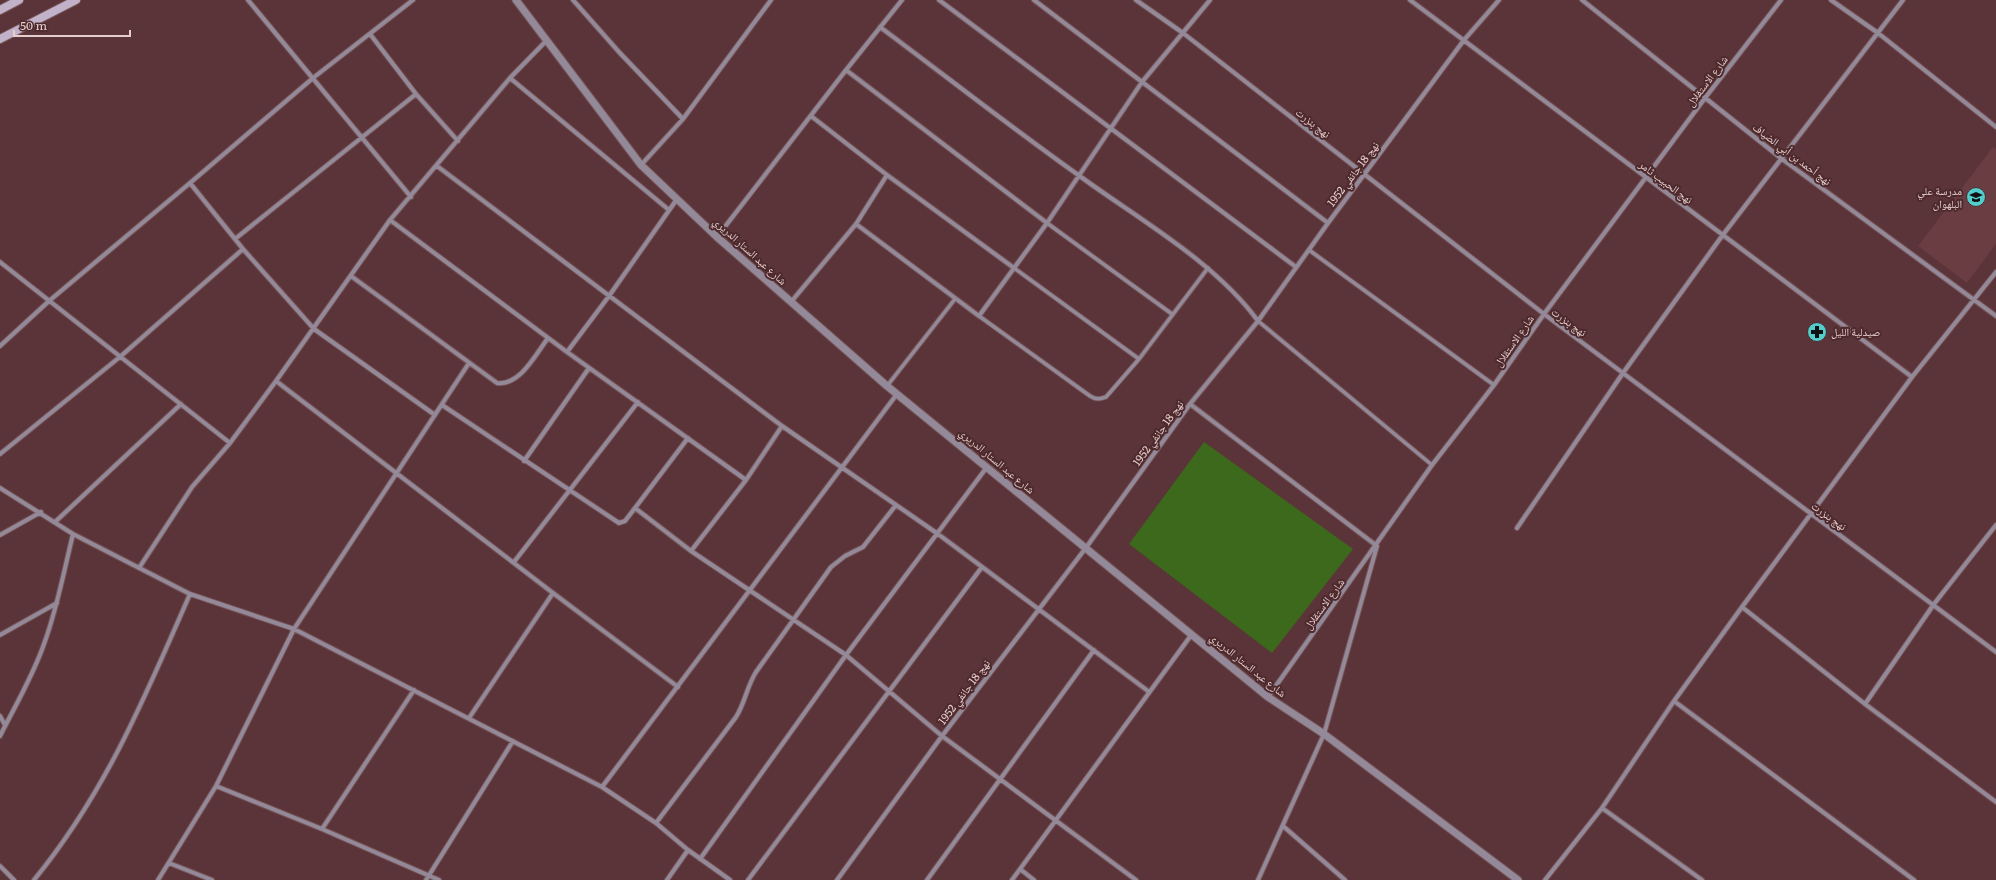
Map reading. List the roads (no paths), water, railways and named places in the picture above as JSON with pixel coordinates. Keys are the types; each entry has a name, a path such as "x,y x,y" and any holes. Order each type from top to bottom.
{"main road":[{"path":"0,10 19,0"},
{"path":"0,39 76,0"}],"street":[{"path":"248,0 411,197"},
{"path":"0,346 49,301 313,78 413,0"},
{"name":"شارع عبد الستار الدريري","path":"516,0 642,165 717,237 790,303 897,394 988,466 1085,549 1192,634 1268,698 1324,734 1518,880"},
{"path":"573,0 619,52 684,119"},
{"path":"642,165 684,119 771,0"},
{"path":"717,237 902,0"},
{"path":"939,0 1296,267"},
{"path":"1034,0 1328,223"},
{"name":"نهج بنزرت","path":"1136,0 1183,33 1544,314 1812,515 1934,604 1996,652"},
{"path":"979,316 1047,223 1112,129 1142,82 1210,0"},
{"name":"نهج الحبيب ثامر","path":"1410,0 1722,236 1912,377"},
{"name":"نهج 18 جانفي 1952","path":"837,880 942,736 1085,549 1190,404 1258,321 1328,223 1464,40 1499,0"},
{"name":"نهج أحمد بن أبي الضياف","path":"1582,0 1782,159 1975,299 1996,316"},
{"name":"شارع الاستقلال","path":"1268,698 1377,546 1432,465 1494,386 1544,314 1705,98 1781,0"},
{"path":"1831,0 1878,33 1996,126"},
{"path":"1516,528 1623,373 1722,236 1903,0"},
{"path":"880,27 1079,176 1208,268 1246,304 1258,321 1432,465"},
{"path":"370,34 416,94 458,141"},
{"path":"139,568 192,487 230,443 276,381 390,220 510,78 547,39"},
{"path":"846,70 1047,223 1172,314"},
{"path":"510,78 669,210"},
{"path":"235,240 416,94"},
{"path":"811,116 887,175 1139,359"},
{"path":"437,166 782,426 938,534 1148,691"},
{"path":"790,303 856,224 887,175"},
{"path":"190,183 235,240 314,329 435,415"},
{"path":"567,352 609,296 677,199"},
{"path":"390,220 567,352 746,480"},
{"path":"856,224 955,299 1095,399 1106,397 1139,359 1208,268"},
{"path":"0,454 121,356 243,249"},
{"path":"1309,250 1494,386"},
{"path":"0,262 230,443"},
{"path":"1545,880 1602,808 1674,701 1912,377 1996,272"},
{"path":"351,276 497,383 507,384 520,374 548,338"},
{"path":"888,386 955,299"},
{"path":"158,880 216,786 294,630 469,363"},
{"path":"524,461 589,368"},
{"path":"276,381 678,687"},
{"path":"602,787 897,394"},
{"path":"514,562 638,402"},
{"path":"55,522 181,404"},
{"path":"1190,404 1377,546 1324,734 1258,880"},
{"path":"442,405 617,523 625,521 688,438"},
{"path":"691,551 746,480 782,426"},
{"path":"700,859 846,655 988,466"},
{"path":"0,488 41,512 73,534 190,594 294,630 602,787 656,823 688,850 730,880"},
{"path":"656,823 736,717 742,708 748,686 756,672 831,567 845,556 863,547 896,505"},
{"path":"635,508 691,551 792,621 846,655 942,736 1001,778 1136,880"},
{"path":"0,535 41,512"},
{"path":"1865,704 1934,604 1996,525"},
{"path":"0,736 44,645 57,603 73,534"},
{"path":"748,880 982,567"},
{"path":"469,718 553,593"},
{"path":"34,880 61,847 93,799 136,719 190,594"},
{"path":"0,635 57,603"},
{"path":"1742,607 1865,704 1996,802"},
{"path":"1012,880 1148,691 1192,634"},
{"path":"927,880 1094,650"},
{"path":"322,829 414,690"},
{"path":"1674,701 1914,880"},
{"path":"0,716 6,725"},
{"path":"426,880 513,741"},
{"path":"216,786 322,829 439,880"},
{"path":"1602,808 1702,880"},
{"path":"1283,826 1345,880"},
{"path":"667,880 688,850"},
{"path":"169,863 212,880"},
{"path":"0,866 14,880"},
{"path":"1020,869 1034,880"}],"place":[{"name":"مدرسة علي البلهوان","path":"1976,197"},
{"name":"صيدلية الليل","path":"1817,332"}]}
